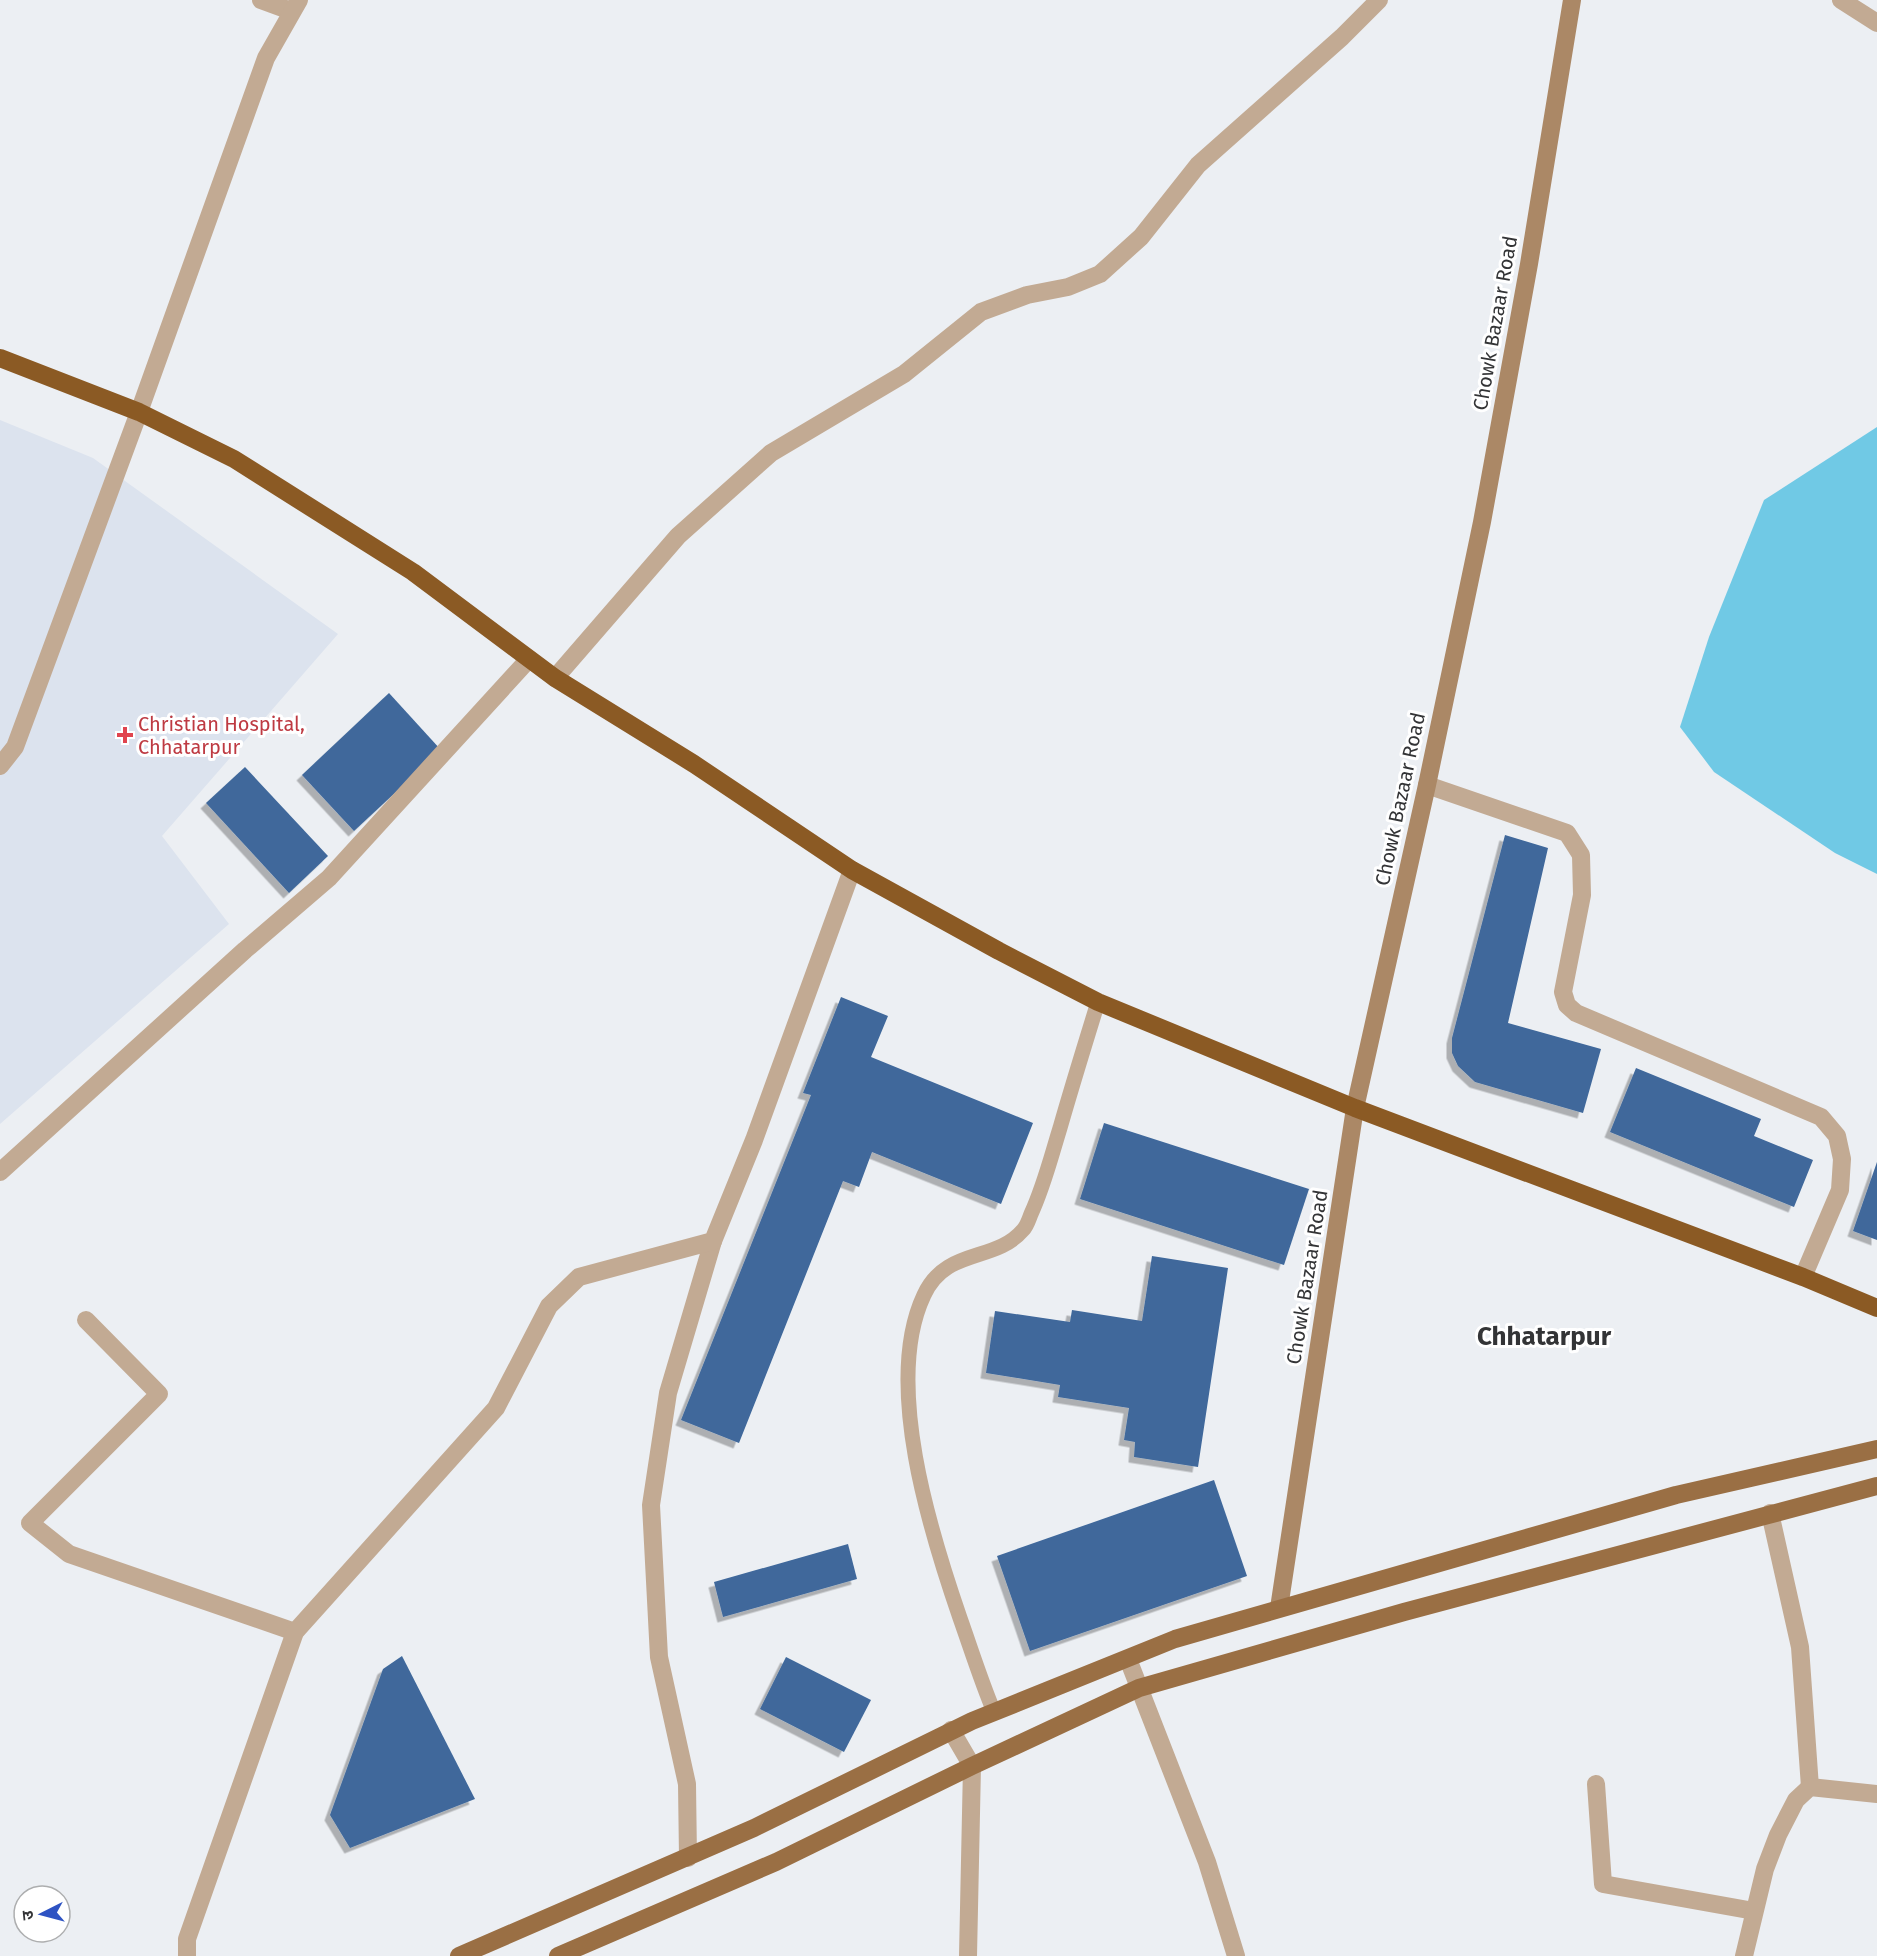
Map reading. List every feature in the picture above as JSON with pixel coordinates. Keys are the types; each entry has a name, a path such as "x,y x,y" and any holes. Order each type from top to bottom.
{"highway":[{"path":"0,358 139,412 234,459 413,572 555,678 694,764 852,870 999,951 1098,1002 1355,1108 1803,1277 1877,1308"}],"main road":[{"name":"Chowk Bazaar Road","path":"1279,1608 1355,1108 1427,785 1482,522 1529,264 1572,0"},
{"path":"459,1956 688,1858 813,1800 951,1730 1175,1639 1676,1495 1877,1449"},
{"path":"558,1956 776,1862 972,1766 1139,1688 1404,1612 1877,1486"}],"street":[{"path":"0,766 15,747 139,412 266,57 295,6 261,0"},
{"path":"555,678 678,536 771,453 904,374 981,312 1027,295 1068,287 1100,274 1141,237 1198,165 1342,37 1379,0"},
{"path":"1841,0 1877,23"},
{"path":"0,1172 245,950 329,878 529,659"},
{"path":"1427,785 1567,833 1581,855 1582,895 1563,992 1568,1005 1576,1013 1821,1117 1837,1136 1842,1159 1840,1190 1803,1277"},
{"path":"688,1858 687,1784 659,1657 651,1505 668,1393 713,1241 758,1129 852,870"},
{"path":"187,1956 187,1939 295,1632 496,1408 549,1306 579,1277 713,1241"},
{"path":"86,1320 159,1394 30,1523 69,1554 295,1632"},
{"path":"1770,1513 1800,1647 1810,1787"},
{"path":"1128,1659 1207,1862 1236,1956"},
{"path":"951,1730 972,1766 968,1956"},
{"path":"1596,1784 1603,1884 1754,1911"},
{"path":"1744,1956 1765,1869 1778,1835 1796,1800 1810,1787 1877,1794"}],"lane":[{"path":"994,1712 938,1556 927,1512 908,1396 911,1333 924,1294 939,1272 970,1256 1003,1247 1024,1230 1041,1192 1098,1002"}],"shaded area":[{"name":"Christian Hospital, Chhatarpur","path":"0,420 93,458 338,634 162,836 229,924 0,1124"}],"water":[{"path":"1877,427 1877,874 1835,853 1714,772 1680,727 1709,637 1764,500"}],"building":[{"path":"389,693 441,750 354,831 302,775"},
{"path":"245,767 328,856 289,893 206,803"},
{"path":"1505,835 1548,848 1508,1023 1601,1049 1583,1113 1475,1082 1458,1066 1452,1053 1452,1038"},
{"path":"841,997 888,1016 871,1057 1033,1123 1001,1204 872,1152 859,1187 843,1181 739,1443 681,1420 811,1095 803,1093"},
{"path":"1636,1068 1761,1119 1754,1136 1813,1160 1794,1207 1610,1132"},
{"path":"1104,1123 1309,1189 1284,1265 1080,1199"},
{"path":"1877,1162 1877,1240 1853,1231"},
{"path":"1152,1256 1228,1268 1198,1467 1134,1457 1135,1442 1124,1440 1129,1408 1058,1397 1060,1385 986,1373 995,1311 1070,1322 1072,1310 1142,1321"},
{"path":"1214,1480 1247,1576 1030,1651 997,1556"},
{"path":"848,1544 857,1579 723,1617 714,1582"},
{"path":"402,1656 475,1799 350,1848 330,1815 383,1669"},
{"path":"786,1657 871,1700 844,1752 760,1709"}],"place":[{"name":"Christian Hospital, Chhatarpur","path":"125,735"}],"district":[{"name":"Chhatarpur","path":"1544,1336"}]}
